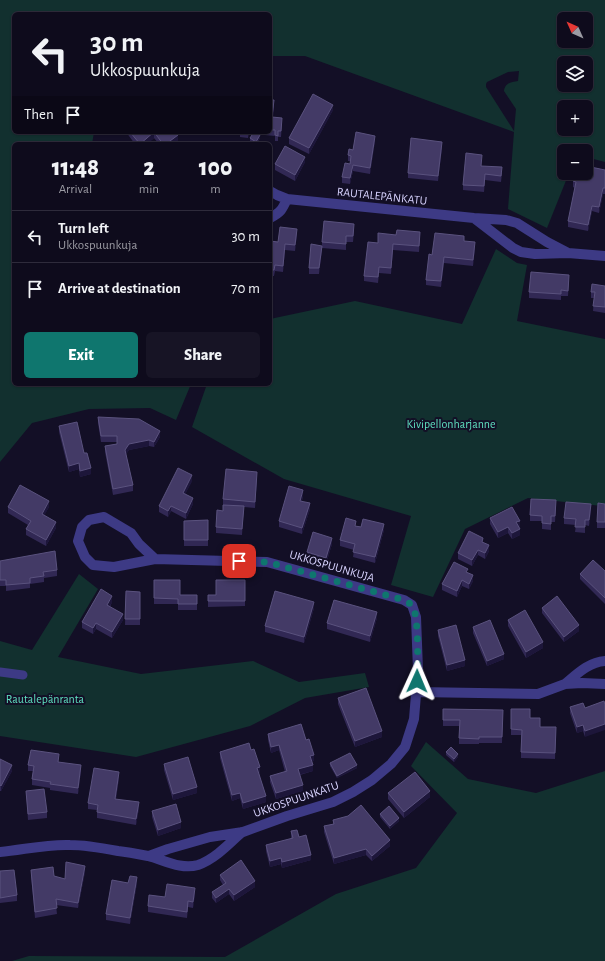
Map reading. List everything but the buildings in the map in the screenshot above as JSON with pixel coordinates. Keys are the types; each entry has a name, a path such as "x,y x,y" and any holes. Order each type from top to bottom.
{"street":[{"name":"RAUTALEPÄNKATU","path":"272,192 287,199 512,221 547,242 568,252"},
{"path":"272,217 282,209 287,199"},
{"name":"RAUTALEPÄNKATU","path":"474,218 513,248 521,252 535,254 568,252 605,256"},
{"name":"UKKOSPUUNKUJA","path":"154,559 139,544 131,533 104,517 89,520 82,527 78,541 85,556 93,564 114,567 154,559 267,562 404,600 412,605 416,617 418,670 417,692"},
{"path":"565,684 584,668 601,661 605,661"},
{"path":"417,692 538,694 565,684 605,684"},
{"name":"UKKOSPUUNKATU","path":"149,856 210,837 243,832 287,816 333,802 353,792 372,780 391,764 405,747 414,719 417,692"},
{"name":"UKKOSPUUNKATU","path":"0,852 48,846 91,846 149,856 173,864 185,866 198,865 219,853 243,832"}],"lane":[{"path":"0,672 23,675"}],"green space":[{"path":"0,0 605,0 605,162 593,159 593,144 557,144 557,180 566,180 547,228 508,209 514,132 305,56 272,56 272,12 12,12 12,134 94,134 92,142 12,142 12,386 190,386 176,420 150,408 89,409 32,423 0,462","holes":["519,71 518,81 511,82 507,85 504,91 516,109 514,131 486,87 486,84 487,82 508,72"]},
{"name":"Kivipellonharjanne","path":"496,249 517,263 527,265 517,321 605,339 605,504 602,506 528,498 465,529 433,597 391,585 411,516 284,479 192,427 206,386 272,386 272,319 355,301 462,324"},
{"name":"Rautalepänranta","path":"79,574 98,589 58,657 141,674 253,661 299,682 365,673 369,687 305,698 250,726 136,757 0,736 0,641 32,650"},
{"path":"426,742 468,779 536,793 605,771 605,961 12,961 29,956 225,957 336,894 416,868 457,813 411,766"}],"route":[{"path":"239,561 267,562 404,600 412,605 416,617 417,681"}]}
